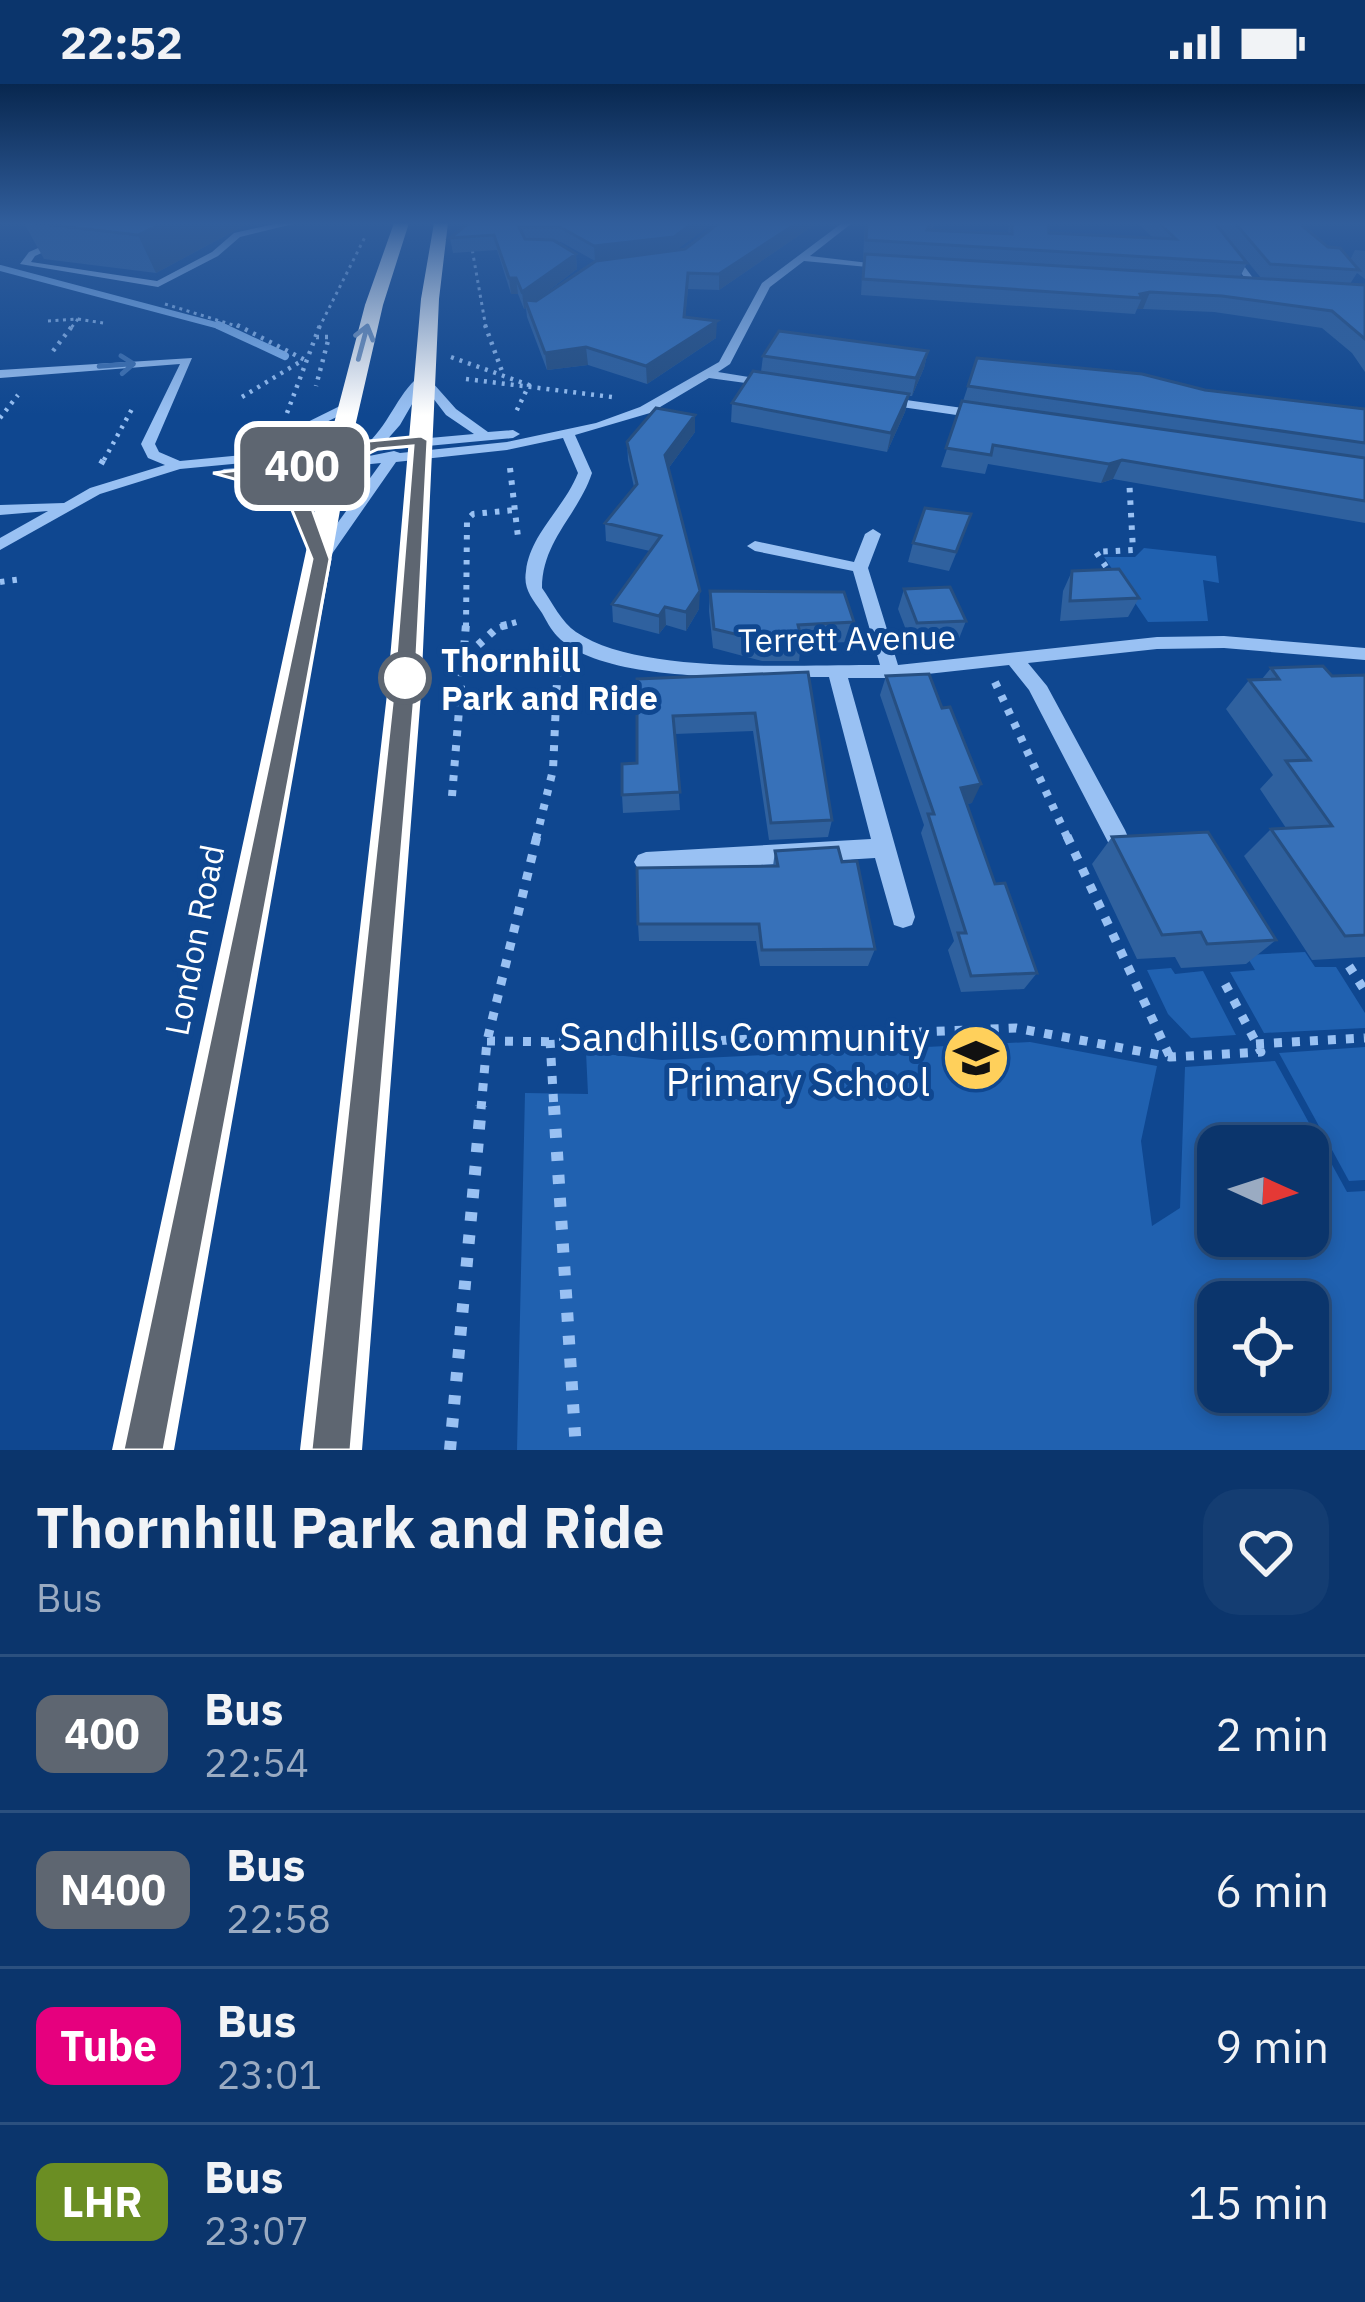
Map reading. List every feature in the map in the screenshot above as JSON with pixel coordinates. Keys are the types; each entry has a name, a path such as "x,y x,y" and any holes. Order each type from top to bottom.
{"highway":[{"name":"London Road","path":"143,1450 321,559 336,456 378,287"},
{"path":"331,1450 404,694 410,452 434,287"}],"street":[{"path":"0,545 67,505 118,482 179,465 245,456 410,452 568,434 625,419 711,375 731,352 766,287"},
{"path":"1235,287 1281,290"},
{"path":"0,374 188,360 148,444 153,455 179,465"},
{"path":"711,375 780,385"},
{"path":"374,444 394,421 403,396 424,377 451,412 482,434"},
{"path":"850,395 1011,419"},
{"path":"245,456 346,407"},
{"path":"0,510 67,505 221,473 336,456 374,444 410,452 482,434 568,434"},
{"path":"564,633 540,604 532,574 542,541 577,496 585,473 568,434"},
{"path":"321,559 410,452"},
{"path":"221,473 291,489 321,559"},
{"path":"873,533 860,568 891,673"},
{"path":"755,546 860,568"},
{"name":"Terrett Avenue","path":"564,633 602,653 639,663 837,673 891,673 1157,643 1285,645 1365,654"},
{"path":"1014,659 1037,686 1117,837"},
{"path":"837,673 903,917"},
{"path":"646,862 883,848"}],"path":[{"path":"242,397 305,360 340,287"},
{"path":"479,287 486,330 503,374"},
{"path":"78,319 104,322"},
{"path":"314,338 329,337 316,386"},
{"path":"450,357 529,385"},
{"path":"94,477 159,362"},
{"path":"466,379 595,393"},
{"path":"503,427 522,407 529,385"},
{"path":"1128,457 1135,545 1129,552 1096,552 1157,643"},
{"path":"509,464 519,545 532,574"},
{"path":"452,796 466,655 467,520 472,514 514,510"},
{"path":"0,582 22,579"},
{"path":"466,655 498,627 520,621"},
{"path":"450,1450 487,1041 554,770 564,633"},
{"path":"986,664 1170,1057"},
{"path":"1349,966 1365,991"},
{"path":"487,1041 659,1043 1031,1028 1170,1057 1261,1052 1222,978"},
{"path":"1256,1044 1365,1038"},
{"path":"550,1040 576,1450"}],"shaded area":[{"path":"1144,548 1216,556 1219,583 1203,580 1208,621 1148,622 1104,557 1135,557"},
{"path":"1305,952 1315,967 1336,967 1365,1013 1365,1028 1264,1033 1230,972 1255,970 1246,955"},
{"path":"1171,968 1175,974 1203,971 1236,1035 1191,1038 1168,1014 1147,970"},
{"path":"1030,1042 1157,1066 1141,1141 1152,1226 1180,1208 1185,1067 1275,1061 1310,1125 1197,1125 1197,1257 1329,1257 1329,1159 1347,1192 1365,1191 1365,1450 517,1450 525,1093 588,1094 586,1052 662,1060"},
{"path":"1365,1047 1365,1180 1349,1181 1329,1144 1329,1125 1318,1125 1279,1053"}],"building":[{"path":"557,287 687,287 684,317 717,321 646,366 586,347 545,353 525,300 536,301"},
{"path":"977,287 1365,287 1365,339 1332,311 1222,296 1150,292 1140,294 1142,298"},
{"path":"779,331 928,351 916,378 763,356"},
{"path":"977,358 1142,374 1205,390 1365,409 1365,443 968,386"},
{"path":"753,371 909,394 891,433 732,403"},
{"path":"962,401 1365,458 1365,501 1122,460 1109,464 993,445 991,455 946,448"},
{"path":"656,408 695,415 665,455 700,591 686,612 665,607 659,616 612,604 661,536 605,523 637,484 627,442"},
{"path":"925,508 971,514 956,552 913,543"},
{"path":"1119,569 1139,598 1070,601 1072,571"},
{"path":"950,587 966,621 917,623 904,589"},
{"path":"710,591 844,592 854,622 798,625 802,641 764,641 714,629"},
{"path":"1323,666 1332,676 1365,675 1365,935 1345,936 1271,829 1332,826 1286,761 1310,760 1249,680 1279,679 1271,668"},
{"path":"808,672 832,820 771,823 755,713 673,716 680,792 622,795 622,764 637,763 637,679"},
{"path":"929,674 942,708 950,707 981,784 961,788 995,884 1005,883 1037,973 971,976 958,933 966,933 928,814 934,814 886,676"},
{"path":"1208,832 1276,940 1207,944 1201,932 1162,935 1112,837"},
{"path":"838,847 842,862 857,861 875,949 762,950 759,924 638,924 637,868 778,866 775,851"}],"waterway":[{"path":"71,287 221,326"},
{"path":"221,326 227,328"},
{"path":"221,326 285,356"}],"bus line":[{"name":"400","path":"143,1450 321,559 291,489 270,480 221,473 336,464 374,444 421,440 404,694 331,1450"}],"place":[{"name":"Thornhill Park and Ride","path":"405,678"},
{"name":"Sandhills Community Primary School","path":"976,1058"}]}
